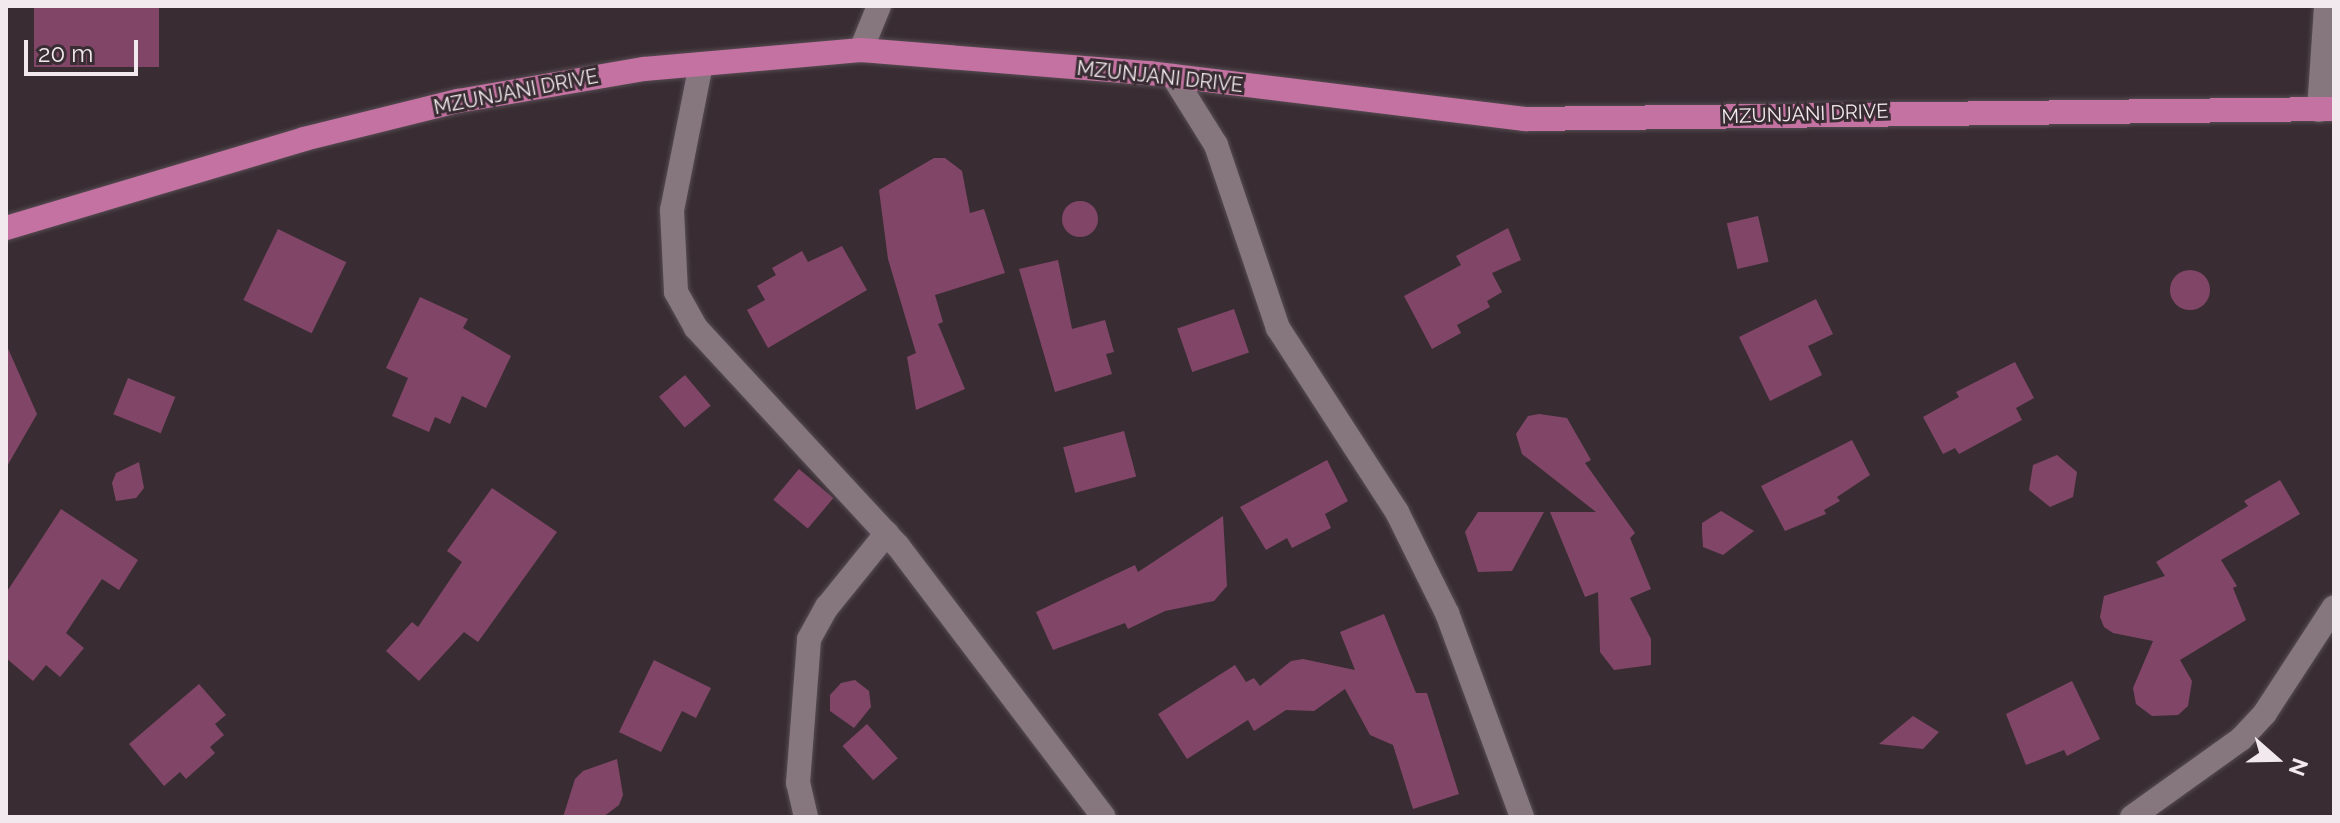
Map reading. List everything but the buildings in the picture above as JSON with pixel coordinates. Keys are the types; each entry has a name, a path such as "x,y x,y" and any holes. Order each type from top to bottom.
{"main road":[{"name":"MZUNJANI DRIVE","path":"6,228 304,139 458,101 701,64 861,50 1173,76 1525,119 2326,109"}],"street":[{"path":"861,50 879,6"},
{"path":"2326,6 2326,109"},
{"path":"701,64 672,210 676,292 696,328 887,533 1104,817"},
{"path":"1173,76 1216,145 1278,328 1397,512 1447,613 1522,817"},
{"path":"806,817 798,783 809,639 827,607 887,533"},
{"path":"2132,817 2241,739 2265,713 2334,607"}]}
